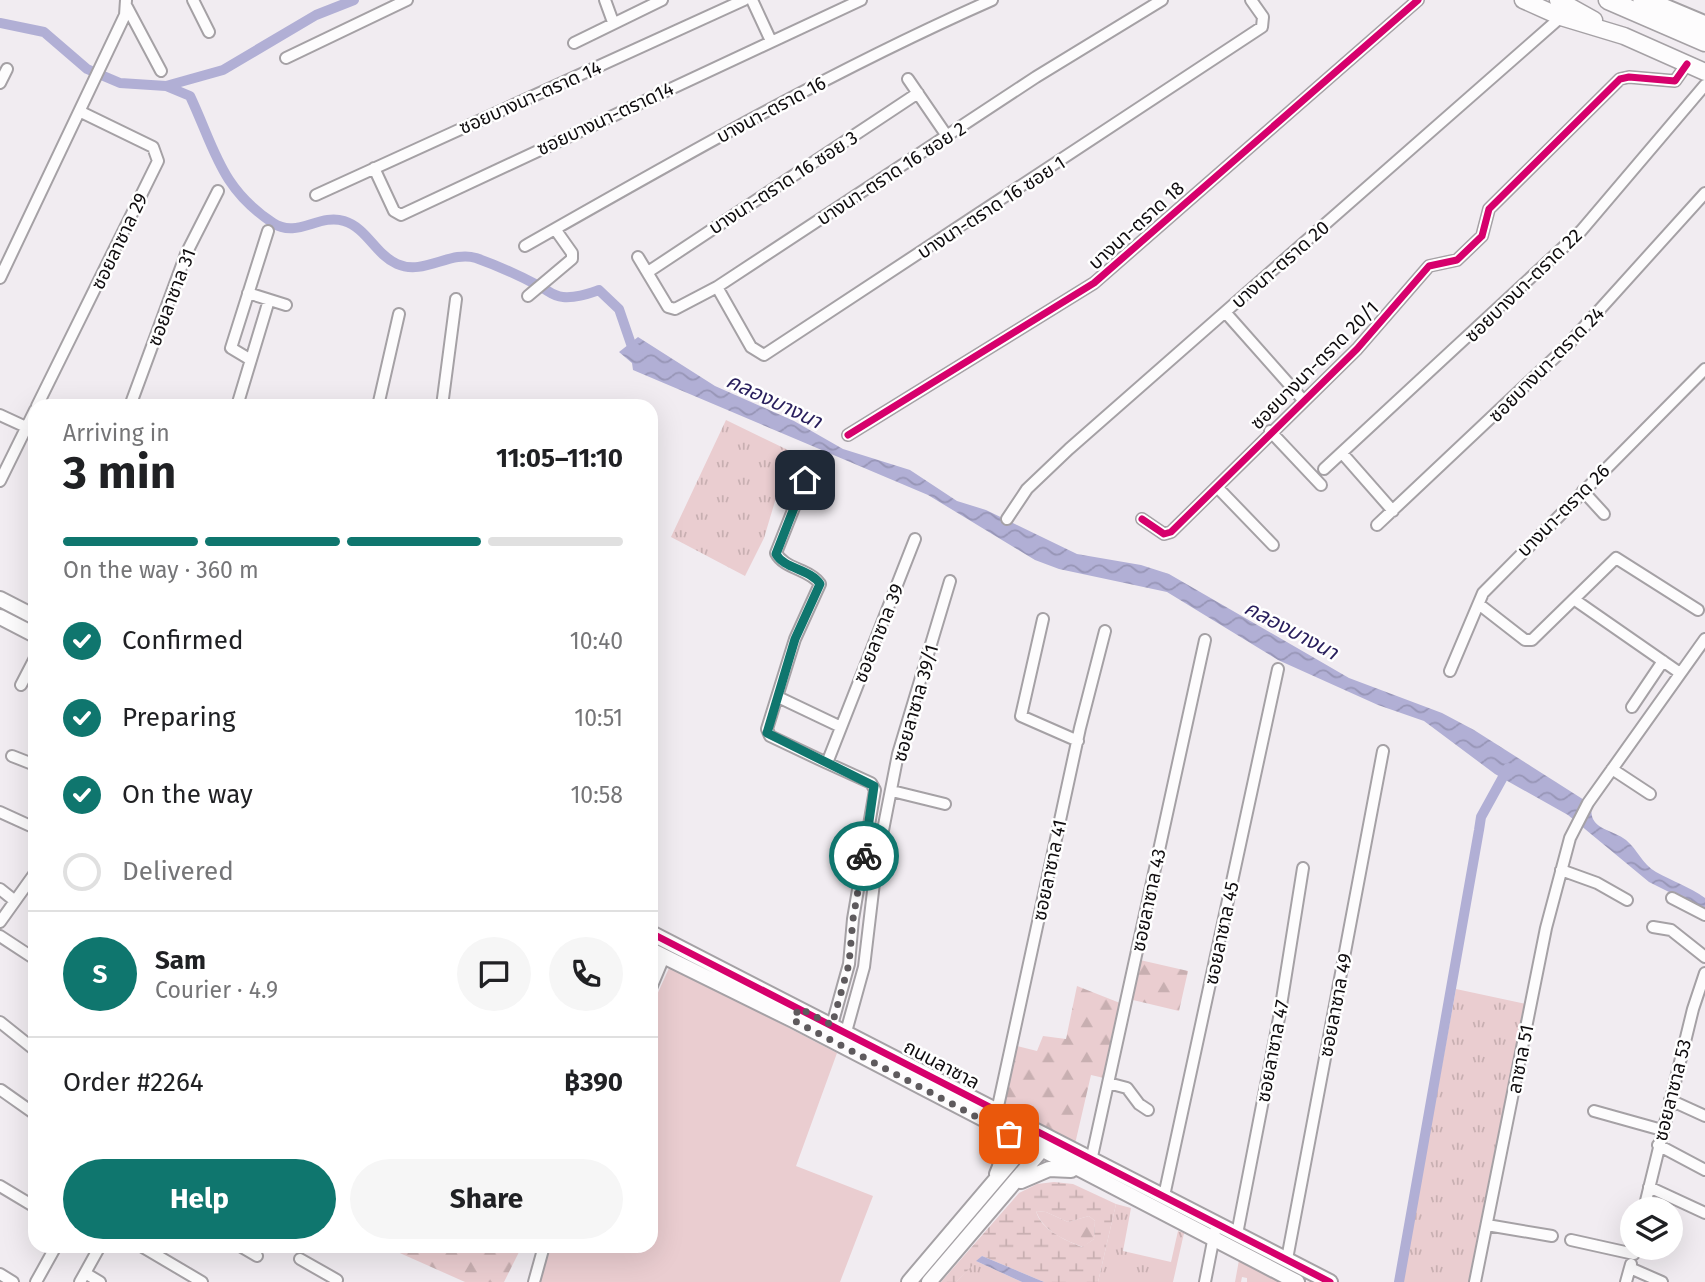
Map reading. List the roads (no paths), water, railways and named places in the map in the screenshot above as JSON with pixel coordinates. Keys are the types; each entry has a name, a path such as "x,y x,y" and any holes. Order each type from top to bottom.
{"highway":[{"path":"1608,0 1705,42"},
{"path":"1643,0 1705,26"},
{"path":"1677,0 1705,12"}],"main road":[{"path":"1523,0 1561,17 1624,36"},
{"path":"1558,0 1624,36 1705,72"}],"street":[{"path":"192,0 209,32"},
{"path":"286,58 407,0"},
{"path":"605,0 613,22"},
{"path":"574,43 662,0"},
{"name":"ซอยบางนา-ตราด 14","path":"316,195 744,0"},
{"path":"752,0 771,41"},
{"name":"ซอยบางนา-ตราด14","path":"374,168 394,211 401,215 861,0"},
{"name":"บางนา-ตราด 16","path":"525,246 734,129 910,36 992,0"},
{"name":"บางนา-ตราด 16 ซอย 2","path":"638,257 672,309 717,287 1036,77 1162,0"},
{"name":"บางนา-ตราด 16 ซอย 1","path":"717,287 751,347 764,355 1262,27 1263,17 1251,0"},
{"name":"บางนา-ตราด 18","path":"848,435 1094,284 1418,0"},
{"path":"0,278 81,112 126,3"},
{"path":"126,3 161,71"},
{"name":"บางนา-ตราด 20","path":"1007,519 1027,489 1069,449 1561,17"},
{"name":"ซอยบางนา-ตราด 20/1","path":"1142,519 1168,534 1270,431 1357,349 1429,266 1457,260 1482,236 1489,209 1620,79 1629,77 1675,81 1687,64"},
{"path":"0,83 7,69"},
{"path":"908,79 947,136"},
{"name":"ซอยบางนา-ตราด 22","path":"1324,469 1581,231 1705,85"},
{"name":"บางนา-ตราด 16 ซอย 3","path":"648,272 918,93"},
{"name":"ซอยลาซาล 29","path":"40,399 158,161 153,147 81,112"},
{"name":"ซอยลาซาล 31","path":"133,399 186,254 218,191"},
{"name":"ซอยบางนา-ตราด 24","path":"1377,525 1565,348 1705,193"},
{"path":"528,296 571,260 573,254 555,229"},
{"path":"251,360 231,350 268,231"},
{"path":"248,293 286,305"},
{"path":"443,399 456,299"},
{"path":"239,399 270,300"},
{"path":"1225,312 1303,400"},
{"path":"380,399 399,314"},
{"name":"บางนา-ตราด 26","path":"1450,671 1483,593 1705,369"},
{"path":"0,415 26,427"},
{"name":"ซอยลาซาล 29","path":"0,481 28,423"},
{"path":"1270,431 1321,485"},
{"path":"1342,453 1393,511"},
{"path":"805,480 776,554 780,560 814,577 820,584 795,639 767,733 871,783 875,790 853,919 849,964 832,1025"},
{"path":"1217,487 1273,545"},
{"path":"1583,491 1604,514"},
{"name":"ซอยลาซาล 39","path":"827,762 915,539"},
{"path":"1480,605 1525,640 1532,640 1616,558 1698,610"},
{"name":"ซอยลาซาล 39/1","path":"846,1032 864,967 876,866 898,754 950,581"},
{"path":"0,599 28,613"},
{"path":"1575,600 1681,673"},
{"path":"0,617 28,631"},
{"path":"1043,619 1021,714 1044,729 1078,740"},
{"name":"ซอยลาซาล 41","path":"997,1111 1078,740 1105,631"},
{"name":"ลาซาล 51","path":"1475,1282 1546,928 1570,838 1588,803 1612,769 1681,673 1701,654 1705,639"},
{"name":"ซอยลาซาล 43","path":"1091,1161 1205,640"},
{"path":"1632,707 1663,661"},
{"name":"ซอยลาซาล 45","path":"1169,1199 1278,669"},
{"path":"21,685 28,672"},
{"path":"778,697 841,727"},
{"name":"ซอยลาซาล 49","path":"1287,1259 1383,751"},
{"path":"12,756 28,762"},
{"path":"1612,769 1650,794"},
{"path":"892,791 945,804"},
{"path":"0,812 28,825"},
{"name":"ซอยลาซาล 47","path":"1237,1234 1279,1018 1303,867"},
{"path":"1561,870 1597,883 1627,900"},
{"path":"0,922 28,883"},
{"path":"0,889 15,901"},
{"path":"1672,898 1705,915"},
{"path":"1653,927 1671,930 1705,957"},
{"path":"0,936 28,954"},
{"name":"ถนนลาซาล","path":"658,937 974,1115 1091,1161 1330,1282"},
{"path":"658,954 670,943"},
{"name":"ถนนลาซาล","path":"658,954 796,1014 832,1025 997,1111 1031,1138"},
{"name":"ซอยลาซาล 53","path":"1647,1197 1693,1009 1705,973"},
{"path":"1693,1009 1705,1015"},
{"path":"0,1022 28,1041"},
{"path":"1108,1083 1127,1088 1148,1110"},
{"path":"1,1090 28,1109"},
{"path":"1670,1100 1705,1116"},
{"path":"1594,1111 1662,1130"},
{"path":"974,1115 996,1133 1004,1152 993,1181 985,1193"},
{"path":"909,1282 1031,1138"},
{"path":"929,1282 1045,1145"},
{"name":"ถนนลาซาล","path":"1045,1145 1093,1178 1297,1282"},
{"path":"1658,1145 1705,1170"},
{"path":"1001,1197 1026,1178 1049,1169 1075,1171 1093,1178"},
{"path":"0,1186 28,1203"},
{"path":"1649,1186 1705,1213"},
{"path":"1168,1217 1169,1199"},
{"path":"1205,1282 1216,1222"},
{"path":"1487,1225 1552,1236"},
{"path":"1571,1240 1620,1249"},
{"path":"36,1282 52,1253"},
{"path":"96,1253 83,1278 100,1282"},
{"path":"153,1253 202,1282"},
{"path":"252,1253 257,1256"},
{"path":"534,1282 542,1253"},
{"path":"300,1259 337,1280 336,1282"},
{"path":"1626,1282 1632,1260"},
{"path":"1630,1268 1662,1282"},
{"path":"0,1274 13,1282"}],"water":[{"path":"638,337 715,386 794,421 843,449 910,470 957,501 986,510 1077,554 1141,565 1169,574 1349,678 1442,713 1474,730 1592,805 1591,813 1597,824 1626,840 1651,869 1705,898 1705,910 1649,882 1568,815 1495,774 1424,721 1378,705 1278,660 1167,592 1059,569 1035,560 928,495 633,370 632,363 619,352"},
{"path":"982,1256 1044,1282 1022,1282 976,1261"}],"waterway":[{"path":"166,86 223,70 316,15 354,0"},
{"name":"คลองบางนา","path":"0,23 44,32 87,69 120,83 166,86 190,96 213,150 230,181 255,210 273,223 291,228 335,219 352,224 389,260 407,267 466,256 500,267 559,296 577,296 599,290 619,309 631,344 638,351"},
{"path":"1399,1282 1481,817 1508,768"}]}
